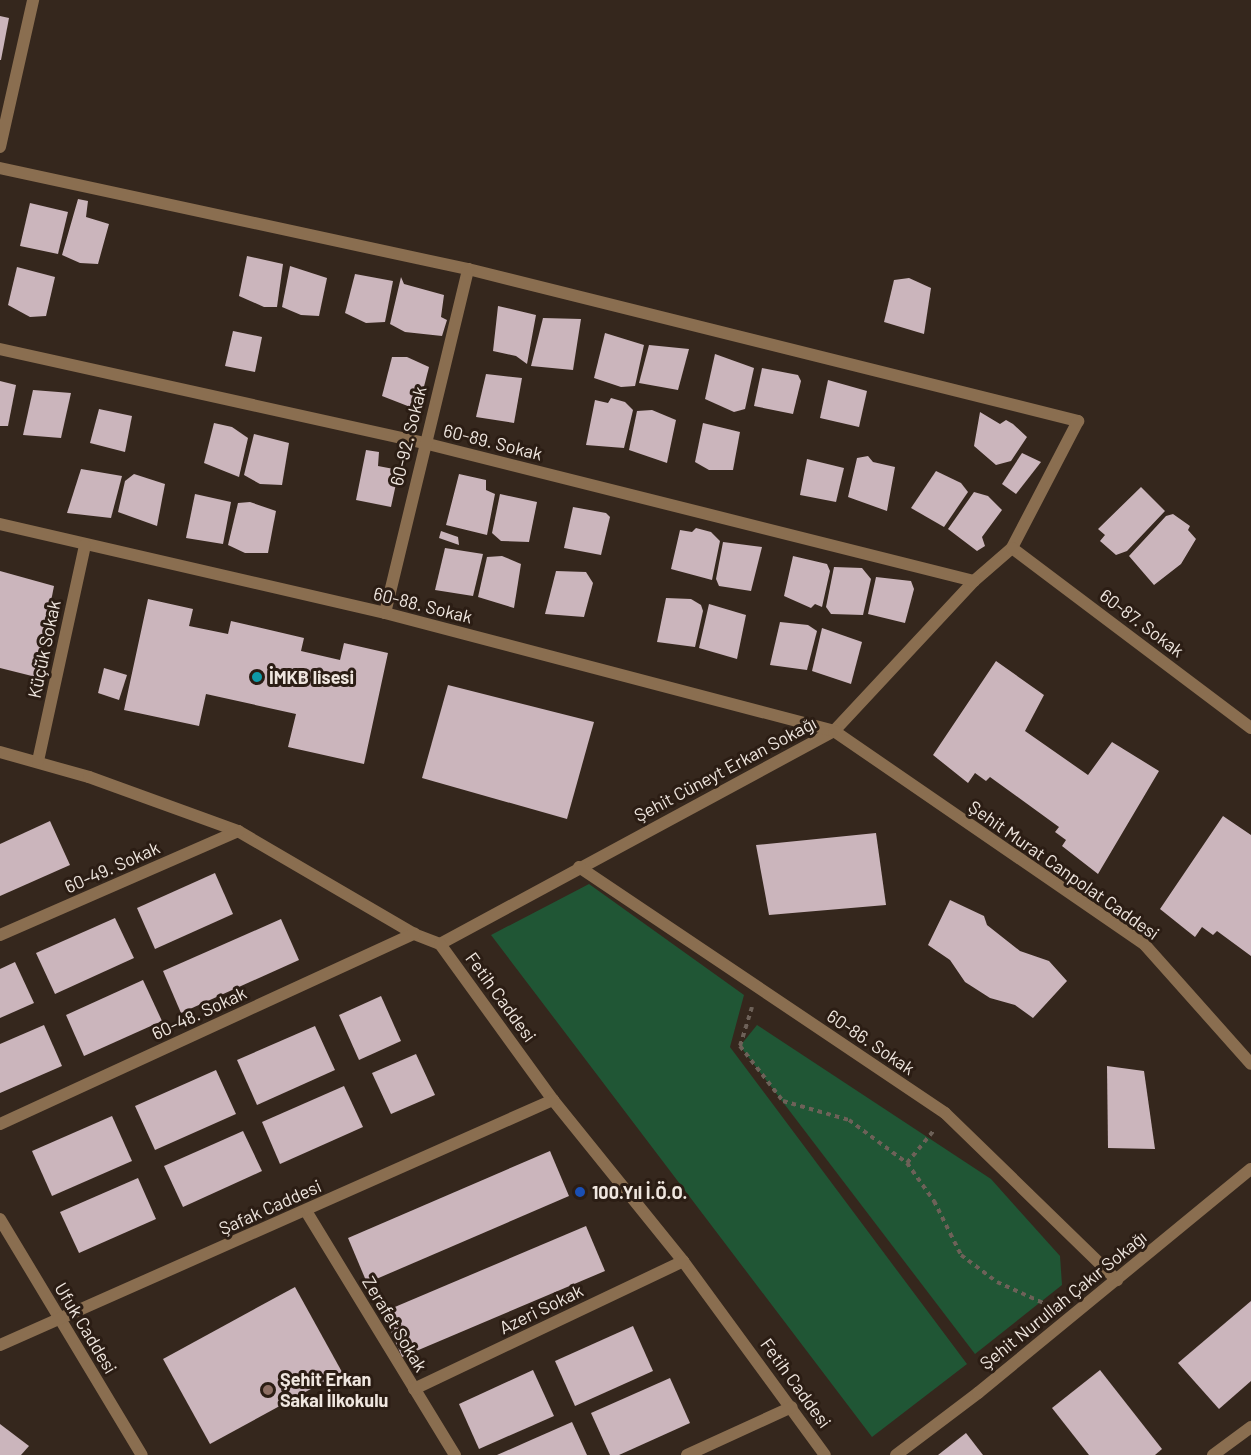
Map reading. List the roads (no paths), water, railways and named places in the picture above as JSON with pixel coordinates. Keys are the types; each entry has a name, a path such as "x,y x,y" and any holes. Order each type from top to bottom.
{"street":[{"path":"0,147 33,0"},
{"path":"0,168 468,269"},
{"name":"Şehit Cüneyt Erkan Sokağı","path":"441,944 579,867 834,731 974,581 1012,548 1078,421 468,269"},
{"name":"60-92. Sokak","path":"385,613 424,443 468,269"},
{"name":"60-89. Sokak","path":"0,349 424,443 974,581"},
{"name":"60-88. Sokak","path":"0,524 385,613 834,731"},
{"name":"Küçük Sokak","path":"38,761 85,545"},
{"name":"60-87. Sokak","path":"1012,548 1251,728"},
{"name":"Şehit Murat Canpolat Caddesi","path":"834,731 1144,945 1251,1064"},
{"name":"Fetih Caddesi","path":"0,752 38,761 238,831 414,934 441,944 554,1100 683,1261 825,1455"},
{"name":"60-49. Sokak","path":"0,935 238,831"},
{"name":"60-86. Sokak","path":"579,867 946,1114 1117,1280"},
{"name":"60-48. Sokak","path":"0,1124 414,934"},
{"name":"Şafak Caddesi","path":"0,1345 554,1100"},
{"name":"Şehit Nurullah Çakır Sokağı","path":"896,1455 1117,1280 1251,1169"},
{"name":"Zerafet Sokak","path":"306,1211 455,1455"},
{"name":"Ufuk Caddesi","path":"0,1219 142,1455"},
{"name":"Azeri Sokak","path":"414,1389 683,1261"},
{"path":"687,1455 792,1407"},
{"path":"1213,1455 1251,1427"}],"place":[{"name":"İMKB lisesi","path":"257,677"},
{"name":"100.Yıl İ.Ö.O.","path":"580,1192"},
{"name":"Şehit Erkan Sakal İlkokulu","path":"268,1390"}]}
